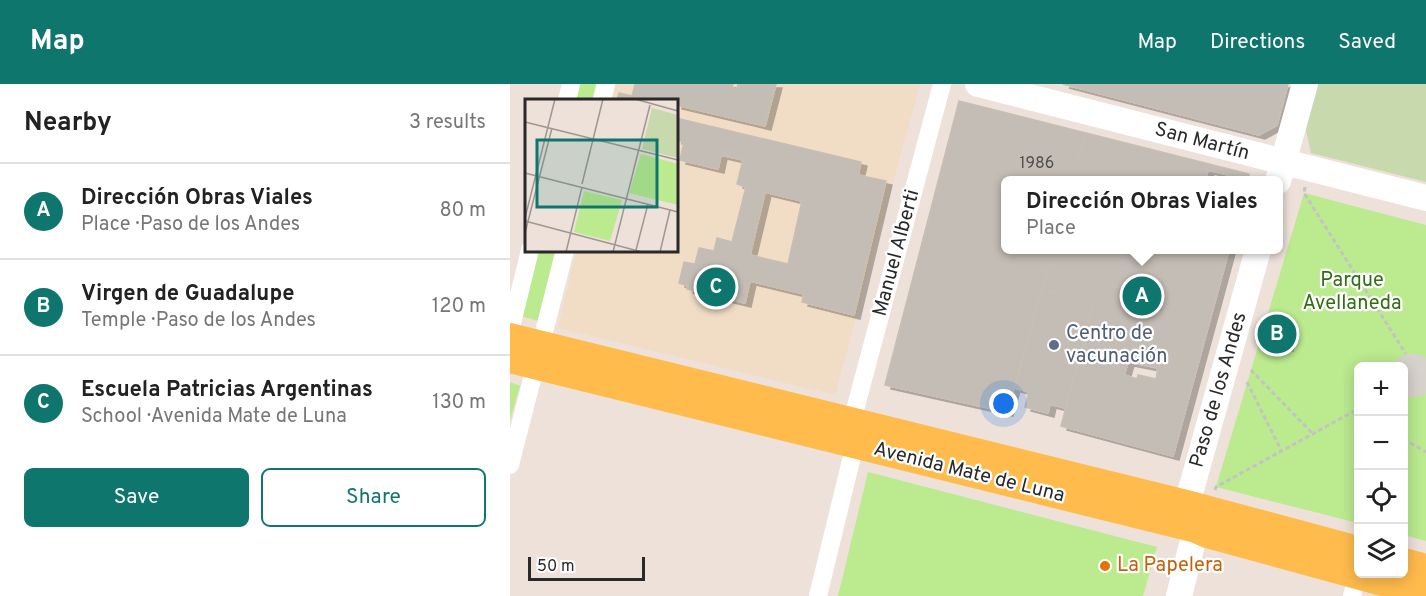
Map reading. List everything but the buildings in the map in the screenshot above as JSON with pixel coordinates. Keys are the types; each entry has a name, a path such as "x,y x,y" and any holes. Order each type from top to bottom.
{"main road":[{"name":"Avenida Mate de Luna","path":"510,337 529,356 1191,516 1207,534 1354,573"},
{"path":"1408,563 1426,568"},
{"name":"Avenida Mate de Luna","path":"1370,578 1426,594"}],"street":[{"path":"567,99 571,84"},
{"path":"602,99 606,84"},
{"name":"Manuel Alberti","path":"818,596 853,433 942,84"},
{"name":"San Martín","path":"978,84 1281,172 1426,198"},
{"path":"1281,172 1305,84"},
{"path":"510,331 530,252"},
{"path":"510,465 529,356 564,252"},
{"name":"Paso de los Andes","path":"1179,596 1191,516 1257,254"}],"path":[{"path":"1304,193 1406,354"},
{"path":"1251,370 1313,434"},
{"path":"1247,382 1281,451"},
{"path":"1216,487 1353,412"},
{"path":"1408,441 1426,452"}],"shaded area":[{"path":"616,84 920,84 835,395 558,328 576,252 678,252 678,99 612,99"},
{"path":"1406,354 1420,354 1426,358 1426,393 1422,396 1408,397 1408,362 1394,362"}],"green space":[{"path":"579,84 596,84 592,99 575,99"},
{"path":"1316,84 1426,84 1426,182 1311,153 1305,126"},
{"name":"Parque Avellaneda","path":"1304,193 1426,225 1426,541 1408,536 1408,362 1354,362 1354,522 1216,487"},
{"path":"538,252 555,252 538,321 521,316"},
{"path":"510,382 520,386 510,420"},
{"path":"868,472 1157,547 1143,596 838,596"}],"place":[{"name":"Escuela Patricias Argentinas","path":"716,287"},
{"name":"Dirección Obras Viales","path":"1142,296"},
{"name":"Virgen de Guadalupe","path":"1277,334"},
{"name":"Centro de vacunación","path":"1054,345"},
{"name":"La Papelera","path":"1105,566"}]}
